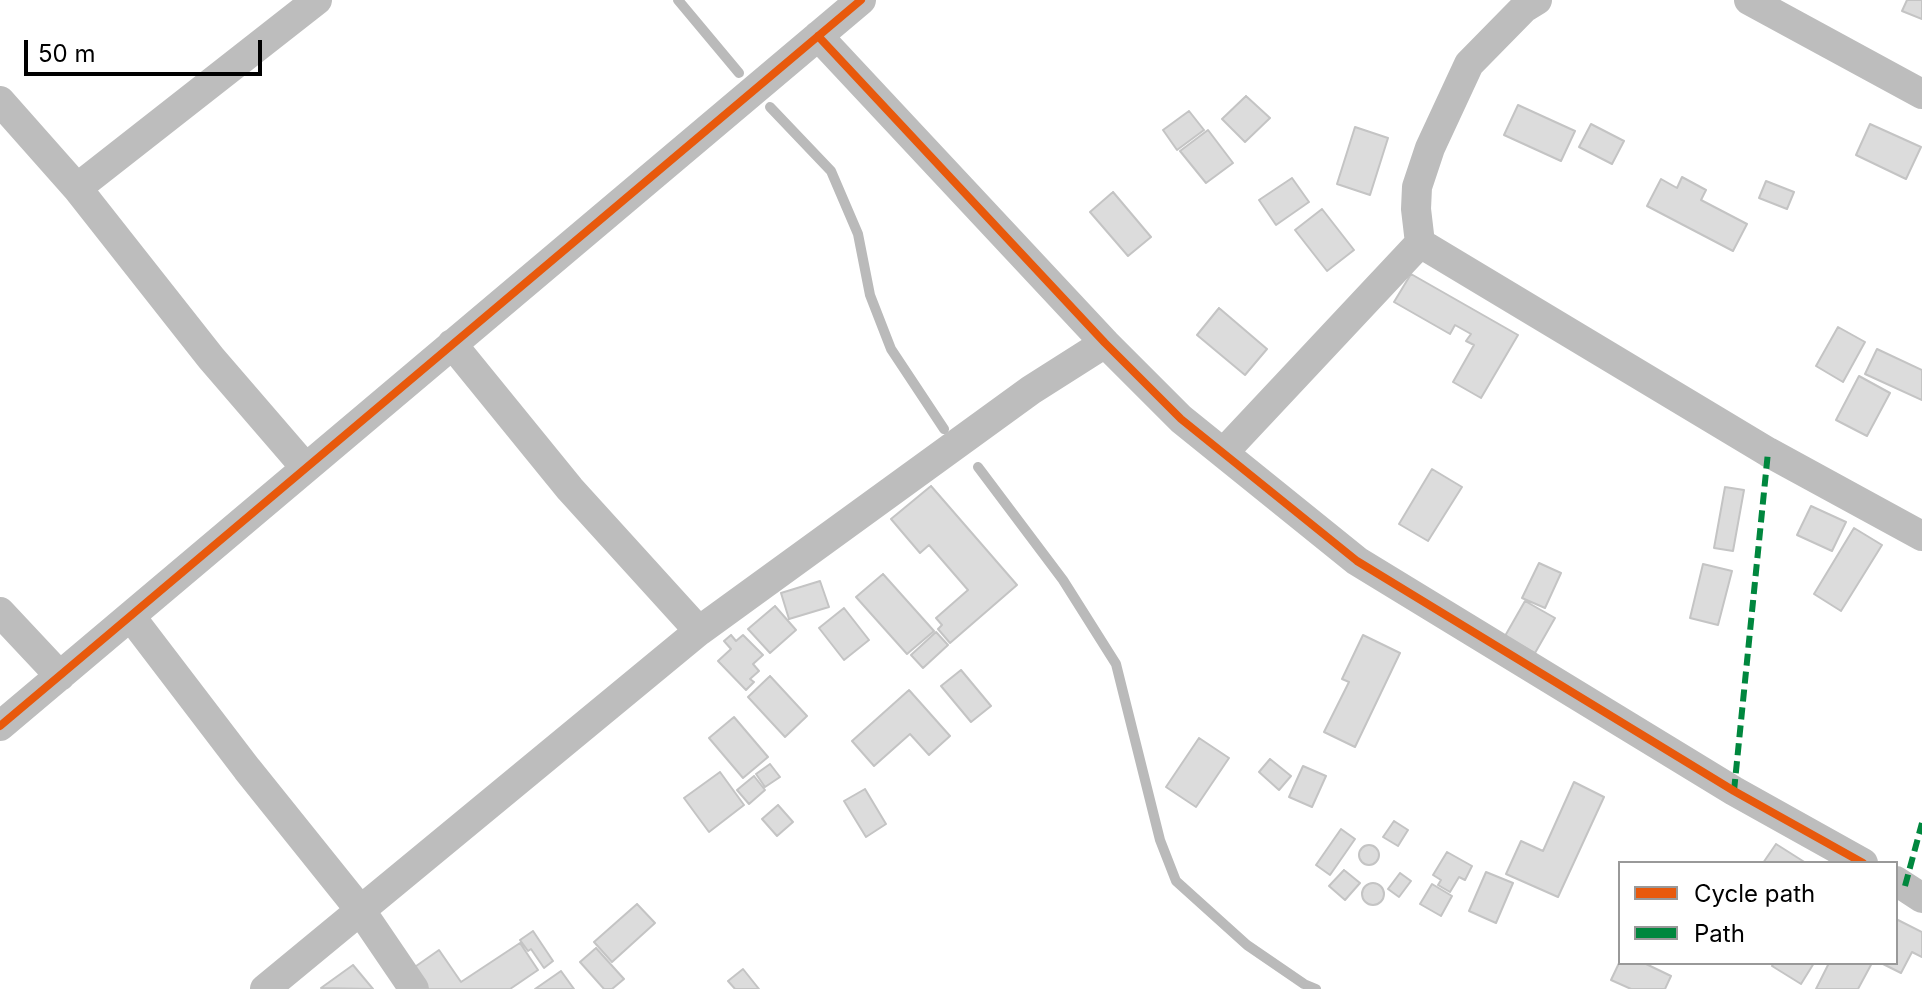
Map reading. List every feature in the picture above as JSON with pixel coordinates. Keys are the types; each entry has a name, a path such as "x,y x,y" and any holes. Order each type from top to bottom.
{"street":[{"path":"77,188 317,0"},
{"path":"0,726 861,0"},
{"path":"1224,452 1420,243 1417,187 1430,148 1469,64 1524,8 1537,0"},
{"path":"1749,0 1922,94"},
{"path":"818,36 1105,343 1181,419 1357,561 1734,791 1859,861"},
{"path":"0,101 77,188 211,358 305,467"},
{"path":"1420,243 1768,452 1922,536"},
{"path":"265,989 699,631 1031,390 1105,343"},
{"path":"452,344 570,489 699,631"},
{"path":"0,612 60,676"},
{"path":"131,617 361,911 414,989"},
{"path":"1898,882 1922,898"}],"building":[{"path":"1907,0 1922,0 1922,19 1902,11"},
{"path":"1246,96 1270,118 1245,142 1222,119"},
{"path":"1518,105 1575,131 1561,161 1504,135"},
{"path":"1189,111 1204,130 1177,150 1163,130"},
{"path":"1591,124 1624,141 1612,164 1579,147"},
{"path":"1870,124 1921,147 1906,179 1856,155"},
{"path":"1355,127 1388,138 1370,195 1337,184"},
{"path":"1208,130 1233,163 1206,183 1180,151"},
{"path":"1682,177 1706,190 1701,200 1747,224 1733,251 1647,206 1661,179 1677,188"},
{"path":"1292,178 1309,202 1276,225 1259,200"},
{"path":"1766,181 1794,192 1787,209 1759,198"},
{"path":"1113,192 1151,237 1128,256 1090,212"},
{"path":"1322,209 1354,250 1327,271 1295,230"},
{"path":"1411,274 1518,335 1481,398 1453,382 1474,345 1466,341 1471,334 1455,325 1450,334 1394,302"},
{"path":"1219,308 1267,349 1245,375 1197,335"},
{"path":"1838,327 1865,342 1843,382 1816,366"},
{"path":"1877,349 1922,370 1922,400 1865,374"},
{"path":"1859,376 1890,393 1867,436 1836,420"},
{"path":"1432,469 1462,487 1428,541 1399,524"},
{"path":"931,486 1017,585 950,643 938,629 942,625 936,618 968,590 929,545 920,553 891,519"},
{"path":"1725,487 1744,490 1733,551 1714,548"},
{"path":"1811,506 1846,522 1832,551 1797,535"},
{"path":"1854,528 1882,545 1841,611 1814,594"},
{"path":"1539,563 1561,573 1545,608 1522,598"},
{"path":"1703,564 1732,571 1718,625 1690,618"},
{"path":"883,574 934,631 907,654 856,597"},
{"path":"820,581 829,607 789,619 781,593"},
{"path":"1525,601 1555,618 1535,653 1505,636"},
{"path":"775,606 796,630 770,653 748,629"},
{"path":"844,608 869,640 844,660 819,628"},
{"path":"936,632 948,645 923,668 911,655"},
{"path":"731,635 736,641 743,635 763,655 753,664 759,671 750,679 754,682 746,690 718,661 731,649 724,641"},
{"path":"1363,635 1400,653 1355,747 1324,732 1349,682 1342,679"},
{"path":"961,670 991,706 971,722 941,686"},
{"path":"770,676 807,716 785,737 748,697"},
{"path":"909,690 950,736 929,755 910,734 874,766 852,741"},
{"path":"734,717 768,757 743,778 709,738"},
{"path":"1199,738 1229,758 1196,807 1166,787"},
{"path":"1270,759 1291,776 1279,790 1259,772"},
{"path":"770,764 780,777 765,787 756,774"},
{"path":"1303,766 1326,776 1312,807 1289,797"},
{"path":"720,772 744,805 709,832 684,798"},
{"path":"754,776 765,790 749,804 737,790"},
{"path":"1574,782 1604,797 1558,897 1506,874 1521,841 1543,851"},
{"path":"865,789 886,824 866,837 844,801"},
{"path":"778,805 793,822 777,836 762,819"},
{"path":"1394,821 1408,830 1398,846 1383,837"},
{"path":"1341,829 1355,839 1330,875 1316,865"},
{"path":"1776,844 1803,861 1764,861"},
{"path":"1369,845 1376,848 1379,855 1376,862 1369,865 1362,862 1359,855 1362,848"},
{"path":"1447,852 1472,866 1465,880 1459,877 1450,892 1438,885 1441,880 1433,875"},
{"path":"1344,870 1360,883 1345,900 1329,886"},
{"path":"1486,872 1513,883 1496,923 1469,911"},
{"path":"1400,873 1411,881 1399,897 1388,889"},
{"path":"1369,883 1377,883 1384,894 1377,905 1369,905 1362,898 1362,890"},
{"path":"1432,884 1452,896 1441,916 1420,904"},
{"path":"637,904 655,923 612,962 594,942"},
{"path":"1898,920 1922,932 1922,957 1912,952 1901,973 1885,965 1898,965"},
{"path":"533,931 553,961 544,968 531,949 528,951 520,940"},
{"path":"520,943 538,970 510,989 421,989 409,971 439,950 461,982"},
{"path":"596,948 624,979 612,989 604,989 580,962"},
{"path":"353,965 373,989 321,988"},
{"path":"1618,965 1648,965 1671,976 1665,989 1631,989 1611,980"},
{"path":"1773,965 1813,965 1801,984"},
{"path":"1828,965 1871,965 1858,989 1816,989"},
{"path":"743,969 759,989 735,989 728,981"},
{"path":"561,971 574,989 535,989"}],"waterway":[{"path":"678,0 739,73"},
{"path":"770,107 831,171 858,234 870,295 891,349 944,429"},
{"path":"978,467 1063,580 1116,664 1160,840 1176,881 1247,945 1316,989"}],"marked path":[{"path":"1734,791 1768,452"},
{"path":"1905,886 1922,823"}],"cycle path":[{"path":"0,726 861,0"},
{"path":"818,36 1105,343 1181,419 1357,561 1734,791 1859,861"}]}
